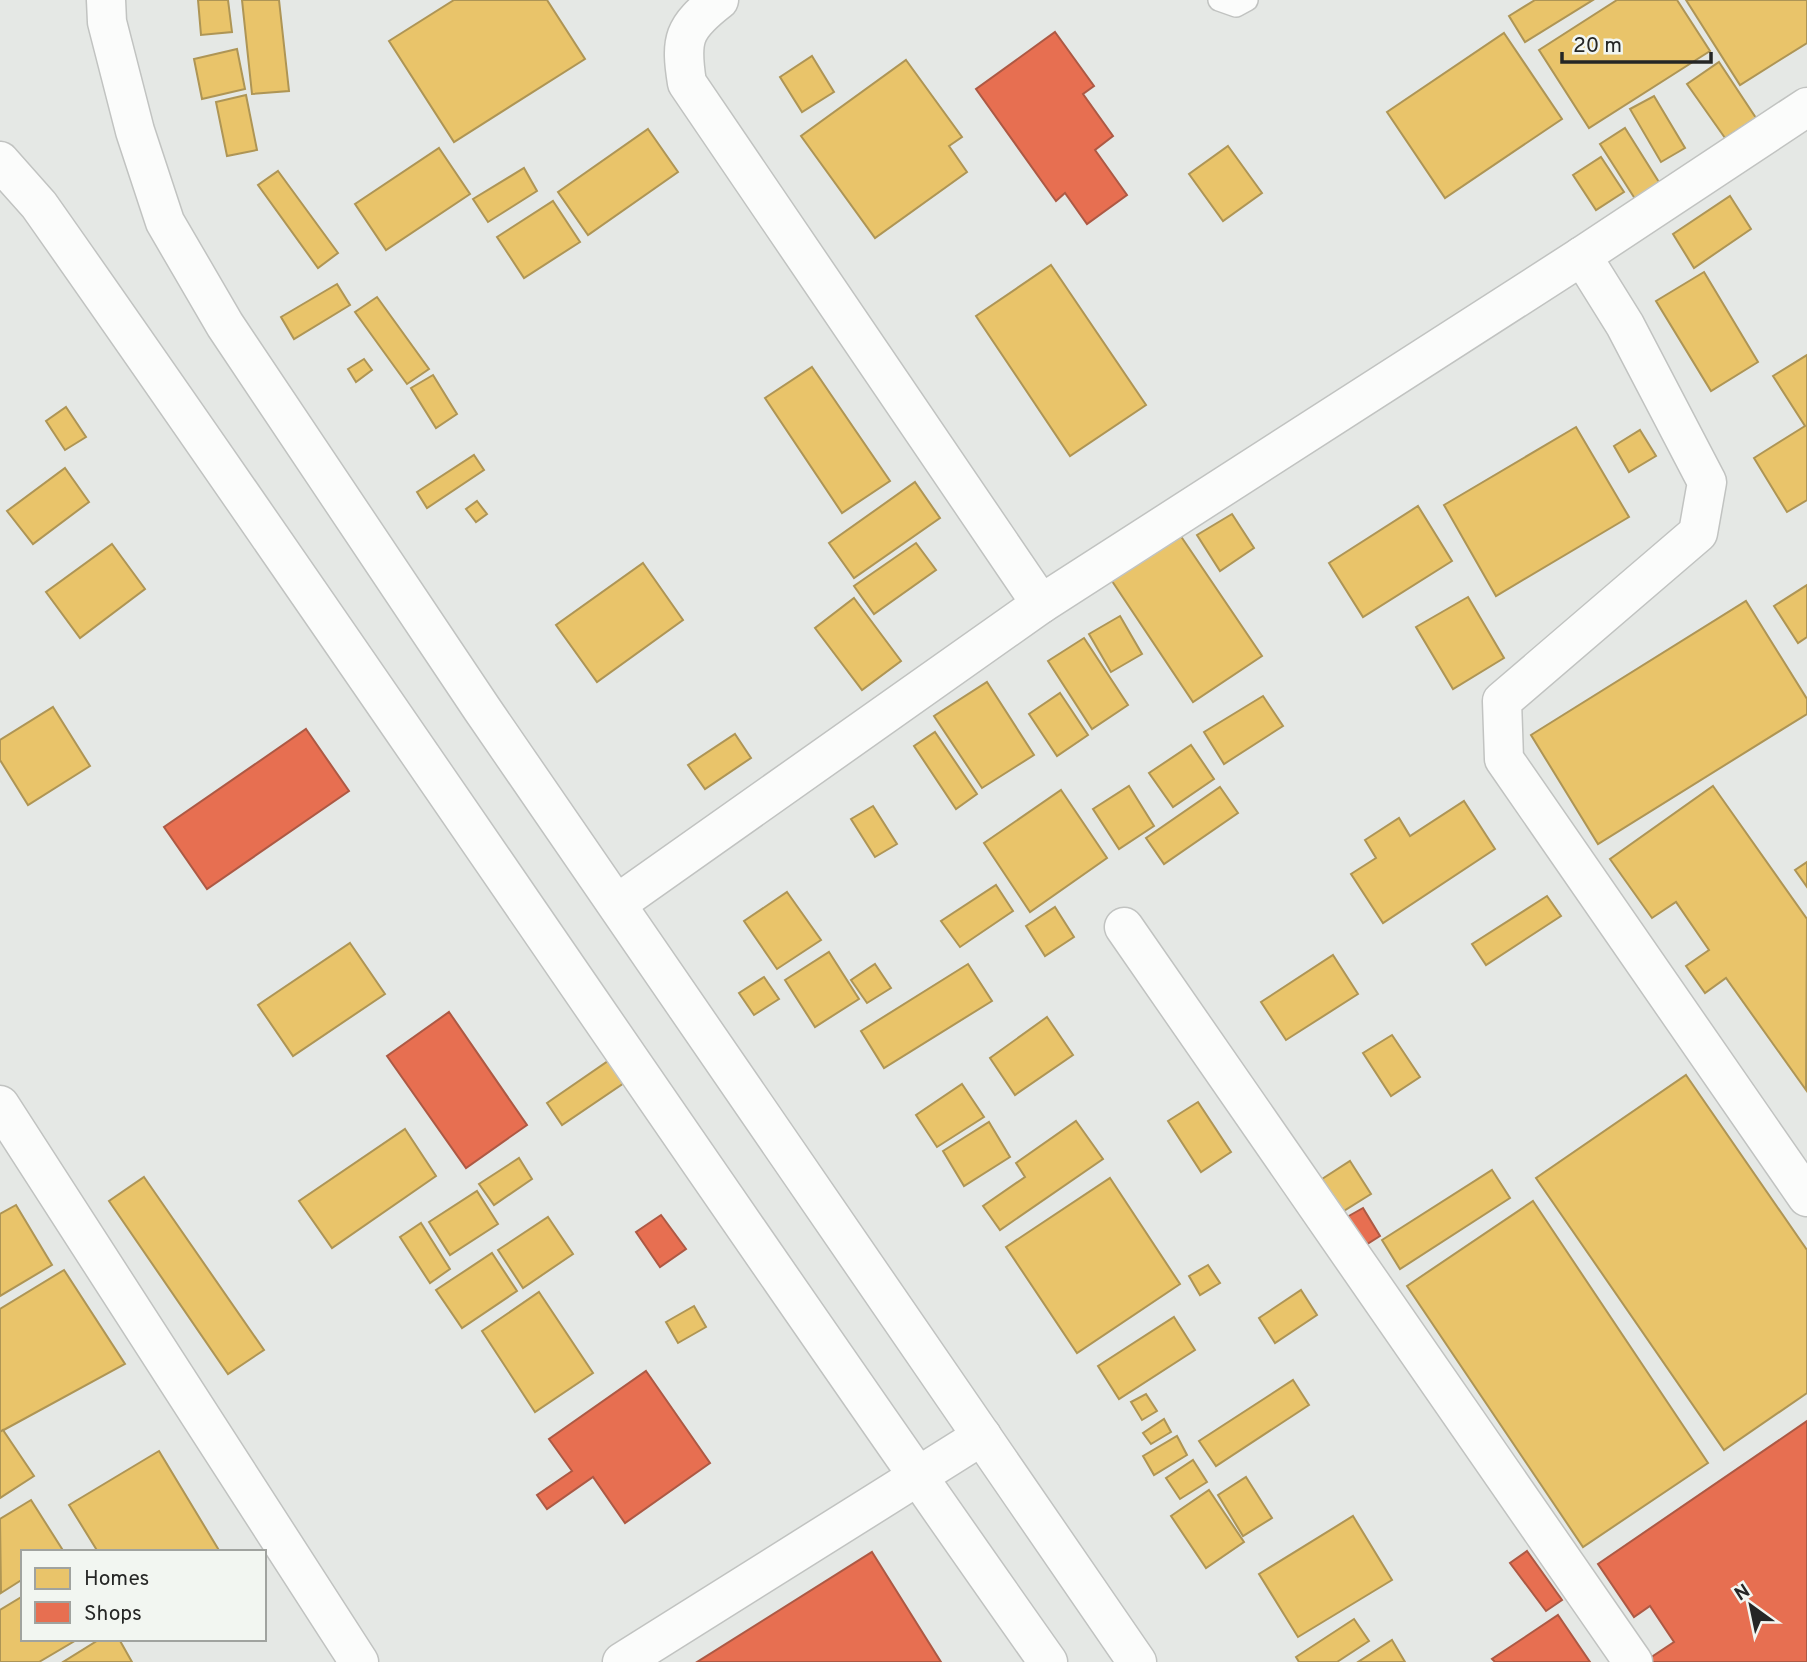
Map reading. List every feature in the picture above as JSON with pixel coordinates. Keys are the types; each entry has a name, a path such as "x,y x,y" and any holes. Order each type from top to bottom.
{"street":[{"path":"106,0 107,22 135,131 165,222 240,347 482,709 1137,1662"},
{"path":"719,0 696,18 682,49 687,83 1041,604"},
{"path":"618,904 1041,604 1582,257 1807,107"},
{"path":"0,161 39,205 352,652 918,1478 1048,1662"},
{"path":"1582,257 1625,325 1707,482 1698,533 1502,701 1504,759 1807,1197"},
{"path":"1124,927 1633,1662"},
{"path":"0,1105 359,1662"},
{"path":"622,1662 982,1436"}],"lane":[{"path":"1219,0 1236,6 1247,0"}],"building: Homes":[{"path":"198,0 228,0 232,32 201,35"},
{"path":"242,0 279,0 289,91 252,94"},
{"path":"454,0 547,0 585,59 454,142 389,41"},
{"path":"1535,0 1593,0 1525,42 1509,16"},
{"path":"1617,0 1677,0 1710,51 1589,128 1539,50"},
{"path":"1686,0 1807,0 1807,43 1740,85"},
{"path":"1504,33 1562,119 1445,198 1387,112"},
{"path":"237,49 245,89 202,99 194,59"},
{"path":"812,56 834,92 802,112 780,77"},
{"path":"906,60 962,137 949,146 967,172 875,238 801,136"},
{"path":"1719,62 1756,118 1725,138 1687,84"},
{"path":"246,95 257,150 227,156 216,102"},
{"path":"1654,96 1685,148 1661,162 1630,109"},
{"path":"1625,128 1662,187 1637,202 1600,144"},
{"path":"648,129 678,172 588,235 558,192"},
{"path":"1228,146 1262,193 1223,221 1189,174"},
{"path":"439,148 470,194 386,250 355,204"},
{"path":"1601,157 1624,192 1596,210 1573,175"},
{"path":"524,168 537,191 488,222 473,199"},
{"path":"278,171 338,253 318,268 258,185"},
{"path":"1730,196 1751,229 1694,268 1673,234"},
{"path":"553,201 580,242 524,278 497,237"},
{"path":"1051,265 1146,405 1070,456 976,316"},
{"path":"1704,272 1758,362 1711,391 1656,301"},
{"path":"337,284 350,305 294,339 281,317"},
{"path":"377,297 429,369 407,384 355,312"},
{"path":"1807,355 1807,500 1787,512 1754,458 1805,426 1773,376"},
{"path":"364,359 372,370 356,382 348,369"},
{"path":"812,367 890,481 842,513 765,398"},
{"path":"433,375 457,414 436,428 411,388"},
{"path":"66,407 86,437 65,450 46,421"},
{"path":"1576,427 1629,517 1496,596 1444,505"},
{"path":"1640,430 1656,456 1629,472 1614,446"},
{"path":"474,455 484,470 427,508 417,492"},
{"path":"65,468 89,502 33,544 7,511"},
{"path":"915,482 940,518 854,578 829,543"},
{"path":"477,501 487,514 476,522 466,509"},
{"path":"1418,506 1452,561 1363,617 1329,563"},
{"path":"1232,514 1254,548 1220,571 1197,535"},
{"path":"1178,532 1262,656 1193,702 1110,578"},
{"path":"916,543 936,570 874,614 854,586"},
{"path":"112,544 145,589 80,638 46,592"},
{"path":"643,563 683,620 597,682 556,625"},
{"path":"1807,585 1807,637 1798,643 1774,606"},
{"path":"1468,597 1504,658 1453,689 1416,627"},
{"path":"854,598 901,661 862,690 815,628"},
{"path":"1746,601 1807,699 1807,714 1598,844 1531,735"},
{"path":"1120,616 1142,654 1111,672 1089,634"},
{"path":"1084,638 1128,705 1092,729 1048,661"},
{"path":"987,682 1034,755 982,788 934,716"},
{"path":"1060,693 1088,735 1057,756 1029,714"},
{"path":"1263,696 1283,726 1224,764 1204,732"},
{"path":"53,707 90,766 28,805 0,760 0,740"},
{"path":"935,732 977,794 956,809 914,746"},
{"path":"735,734 751,758 705,789 688,765"},
{"path":"1191,745 1214,779 1173,807 1149,773"},
{"path":"1129,786 1154,826 1119,849 1093,809"},
{"path":"1713,786 1807,919 1806,1090 1726,978 1705,993 1686,966 1709,950 1676,902 1652,918 1610,859"},
{"path":"1220,787 1238,813 1164,864 1146,838"},
{"path":"1061,790 1107,858 1030,912 984,843"},
{"path":"1464,801 1495,849 1383,923 1351,874 1376,858 1365,840 1399,818 1410,836"},
{"path":"873,806 897,844 875,857 851,819"},
{"path":"1807,862 1807,887 1795,870"},
{"path":"996,885 1013,911 960,947 941,921"},
{"path":"787,892 821,940 777,969 744,921"},
{"path":"1547,896 1561,916 1486,965 1472,944"},
{"path":"1055,907 1074,937 1045,956 1026,926"},
{"path":"350,943 385,994 293,1056 258,1005"},
{"path":"829,952 859,999 815,1027 785,980"},
{"path":"1333,955 1358,994 1286,1040 1261,1002"},
{"path":"875,964 891,988 867,1003 851,980"},
{"path":"968,964 992,1001 884,1068 861,1031"},
{"path":"764,977 779,999 754,1015 739,993"},
{"path":"1047,1017 1073,1055 1015,1095 990,1058"},
{"path":"1392,1035 1420,1077 1391,1096 1363,1053"},
{"path":"611,1059 627,1081 562,1125 547,1103"},
{"path":"1686,1075 1807,1250 1807,1393 1724,1450 1536,1178"},
{"path":"962,1084 984,1117 937,1147 916,1115"},
{"path":"1198,1102 1231,1152 1201,1172 1168,1121"},
{"path":"1076,1121 1103,1159 1000,1230 983,1206 1025,1177 1016,1163"},
{"path":"989,1122 1010,1157 964,1186 943,1151"},
{"path":"405,1129 436,1176 332,1248 299,1201"},
{"path":"519,1158 532,1179 494,1205 479,1184"},
{"path":"1350,1161 1371,1194 1342,1212 1322,1179"},
{"path":"1492,1170 1510,1198 1400,1269 1382,1240"},
{"path":"144,1177 264,1350 228,1374 109,1201"},
{"path":"1110,1178 1180,1284 1077,1353 1006,1247"},
{"path":"477,1191 498,1224 450,1255 429,1222"},
{"path":"1533,1201 1708,1463 1583,1547 1407,1286"},
{"path":"16,1205 52,1265 0,1296 0,1214"},
{"path":"548,1217 573,1254 523,1288 498,1250"},
{"path":"421,1223 450,1269 430,1283 400,1237"},
{"path":"492,1253 517,1291 462,1328 436,1290"},
{"path":"1208,1265 1220,1283 1200,1295 1189,1276"},
{"path":"64,1270 125,1364 0,1432 0,1309"},
{"path":"1301,1290 1317,1315 1275,1343 1259,1318"},
{"path":"539,1292 593,1373 535,1412 482,1331"},
{"path":"694,1306 706,1327 678,1343 666,1322"},
{"path":"1174,1317 1195,1350 1119,1399 1098,1366"},
{"path":"1293,1380 1309,1405 1216,1466 1199,1441"},
{"path":"1146,1394 1157,1411 1142,1420 1131,1402"},
{"path":"1164,1419 1171,1432 1151,1444 1143,1433"},
{"path":"3,1430 34,1476 0,1498 0,1432"},
{"path":"1177,1436 1187,1455 1154,1475 1143,1456"},
{"path":"159,1451 219,1550 97,1550 69,1505"},
{"path":"1193,1460 1207,1482 1180,1499 1166,1478"},
{"path":"1246,1477 1272,1518 1243,1536 1218,1495"},
{"path":"1209,1490 1244,1542 1206,1568 1171,1516"},
{"path":"31,1500 63,1550 21,1550 21,1580 1,1593 0,1519"},
{"path":"1353,1516 1392,1580 1298,1637 1259,1574"},
{"path":"21,1597 21,1641 75,1641 39,1662 0,1662 0,1610"},
{"path":"1354,1619 1369,1641 1337,1662 1299,1662 1296,1657"},
{"path":"1392,1640 1405,1662 1358,1662"},
{"path":"97,1641 120,1641 132,1662 63,1662"}],"building: Shops":[{"path":"1055,32 1094,86 1083,94 1113,136 1095,150 1127,195 1087,224 1065,193 1056,201 976,89"},
{"path":"306,729 349,791 207,889 164,827"},
{"path":"449,1012 527,1125 466,1168 387,1056"},
{"path":"1363,1208 1380,1236 1364,1246 1347,1217"},
{"path":"661,1215 686,1249 660,1267 636,1232"},
{"path":"646,1371 710,1463 625,1523 593,1477 547,1509 537,1495 572,1471 549,1439"},
{"path":"1807,1421 1807,1662 1653,1662 1650,1658 1674,1642 1650,1606 1634,1617 1598,1564"},
{"path":"1527,1551 1562,1600 1546,1611 1510,1563"},
{"path":"872,1552 941,1662 697,1662"},
{"path":"1558,1615 1590,1662 1495,1662 1492,1659"}]}
